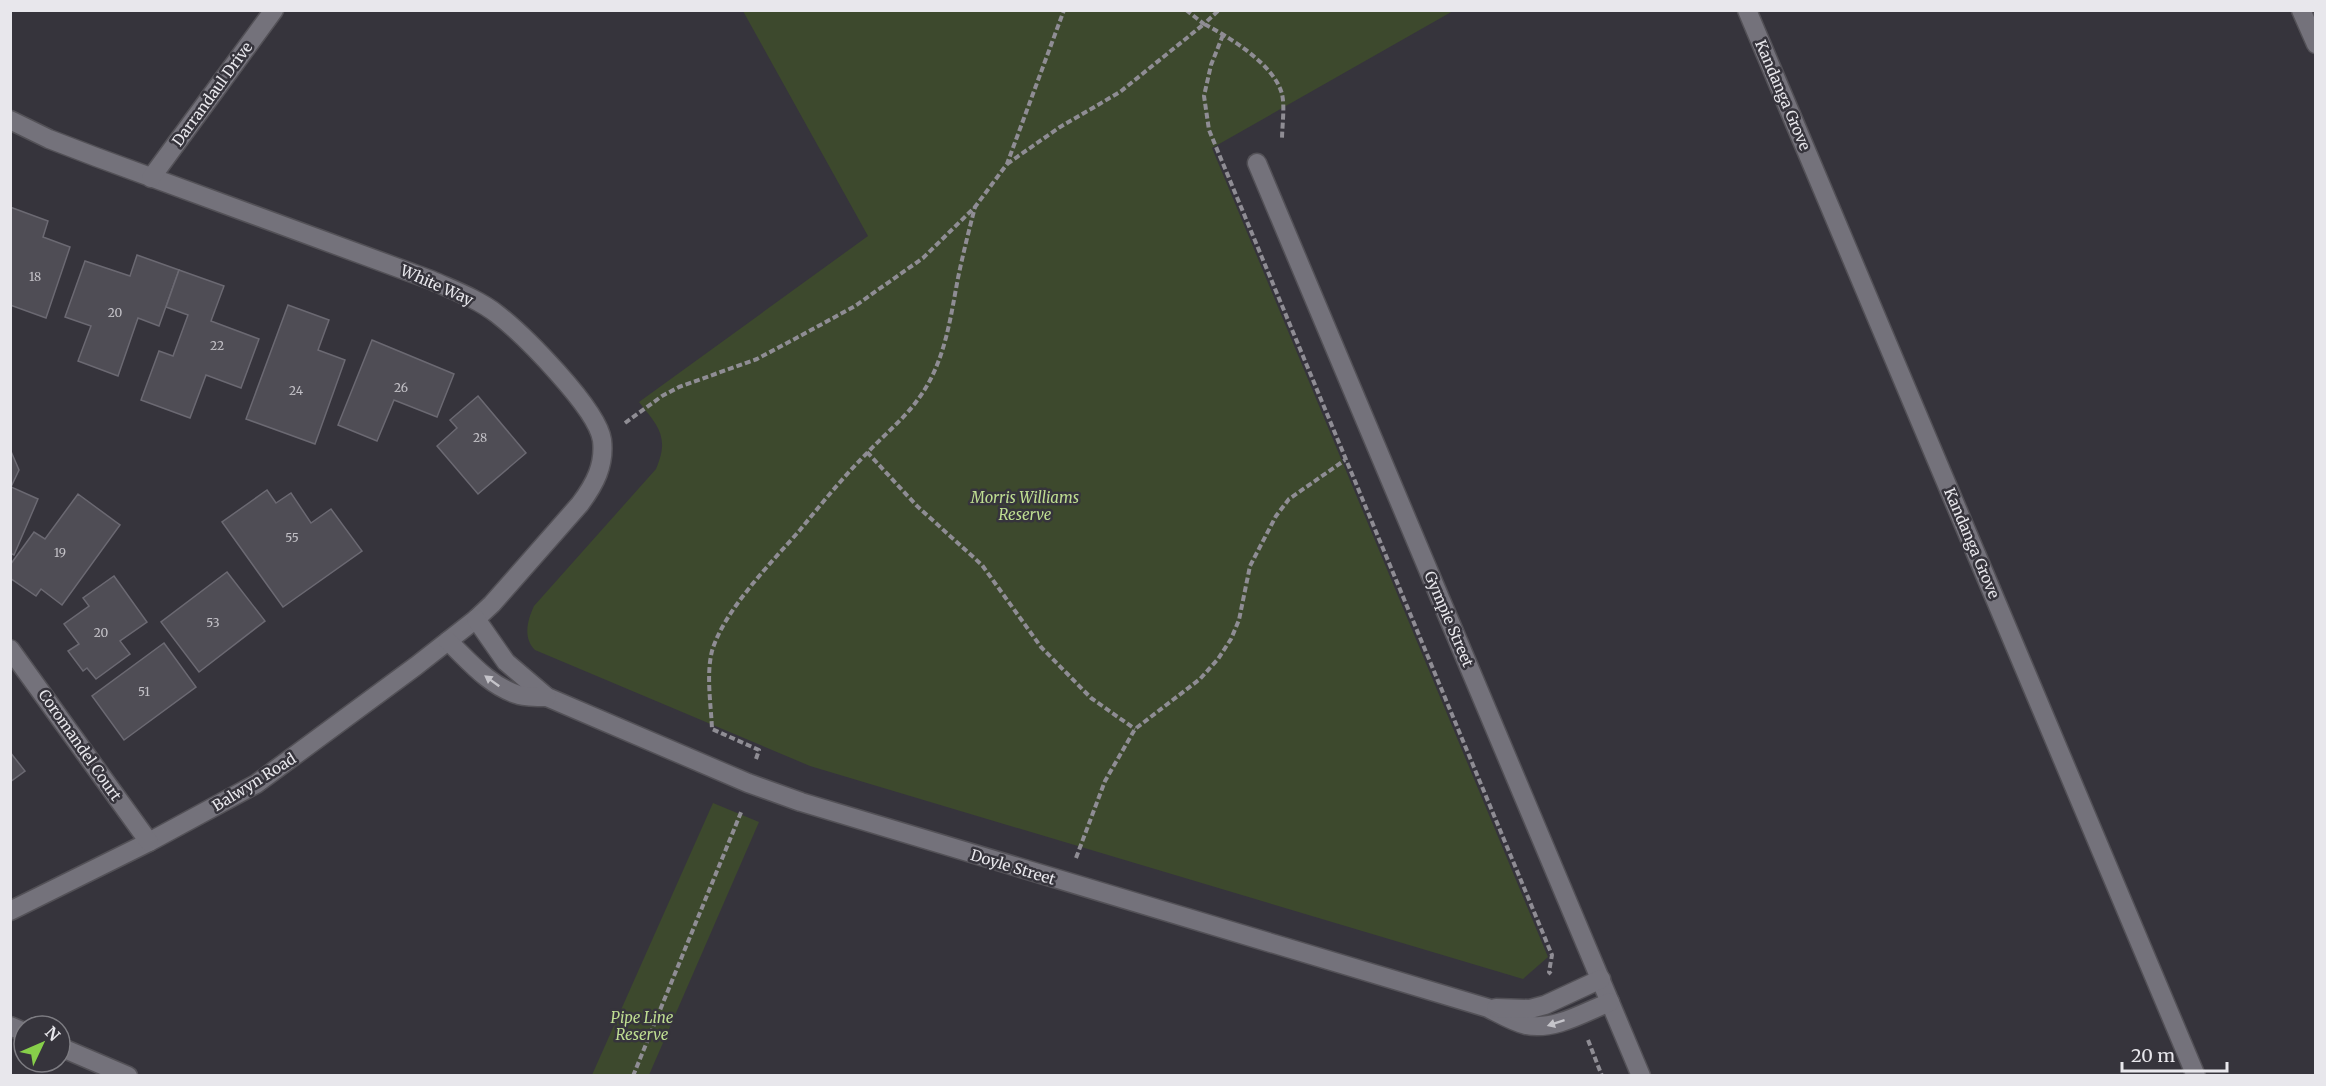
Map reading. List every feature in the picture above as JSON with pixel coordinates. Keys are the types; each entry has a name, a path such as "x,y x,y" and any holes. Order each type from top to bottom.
{"street":[{"name":"Darrandaul Drive","path":"151,178 274,10"},
{"name":"Kandanga Grove","path":"1747,10 2196,1076"},
{"path":"2301,10 2316,44"},
{"name":"White Way","path":"10,120 50,139 151,178 432,280 496,313 530,344 571,389 598,426 603,454 600,472 592,489 573,512 476,619"},
{"name":"Gympie Street","path":"1257,164 1641,1076"},
{"name":"Doyle Street","path":"476,619 506,662 547,698"},
{"name":"Balwyn Road","path":"10,911 149,842 256,784 476,619"},
{"name":"Doyle Street","path":"448,641 486,677 501,687 520,695 547,698 748,783 830,812 1488,1008 1525,1025 1543,1027 1610,1002"},
{"name":"Coromandel Court","path":"10,649 149,842"},
{"name":"Doyle Street","path":"1488,1008 1530,1009 1545,1005 1601,979"},
{"path":"72,1052 128,1076"}],"path":[{"path":"602,440 662,396 679,387 757,359 855,306 923,258 975,207 1007,164 1064,10"},
{"path":"1186,10 1204,24 1227,36 1268,69 1282,93 1282,140"},
{"path":"1007,164 1060,127 1120,93 1219,10"},
{"path":"633,1076 741,815 759,750 712,729 710,669 716,641 731,614 766,569 867,452 919,398 932,375 951,322 964,250 975,207"},
{"path":"867,452 917,506 982,565 1041,647 1091,698 1135,729"},
{"path":"1067,883 1097,799 1135,729 1200,679 1218,659 1231,639 1239,620 1250,566 1276,516 1289,499 1345,460 1552,955 1549,972 1568,995"},
{"path":"1577,1016 1602,1076"}],"green space":[{"name":"Morris Williams Reserve","path":"743,11 1453,11 1212,148 1548,957 1523,979 810,766 535,650 529,640 527,629 534,606 656,469 662,440 652,418 639,402 868,236"},
{"name":"Pipe Line Reserve","path":"713,803 759,822 649,1075 592,1075"}],"building":[{"path":"10,207 48,221 43,237 70,247 46,318 10,305"},
{"path":"137,255 179,270 159,326 138,318 118,376 78,361 91,326 65,317 85,261 130,276"},
{"path":"179,270 224,286 211,321 259,339 241,388 206,375 190,418 141,400 159,351 173,356 188,315 166,307"},
{"path":"288,305 329,320 318,350 345,360 315,444 246,419"},
{"path":"372,340 454,374 437,417 394,400 377,441 338,425"},
{"path":"478,396 526,453 478,494 437,446 457,428 450,420"},
{"path":"10,449 19,470 11,487 38,499 14,555 10,553"},
{"path":"267,490 276,503 291,493 311,523 331,509 362,551 283,607 222,522"},
{"path":"78,494 120,525 62,605 41,589 36,596 10,578 10,565 34,532 45,539"},
{"path":"227,572 265,621 199,672 161,622"},
{"path":"114,576 147,622 120,641 130,654 96,679 87,668 83,671 68,651 79,644 64,624 89,606 83,598"},
{"path":"164,643 196,687 124,740 92,696"},
{"path":"10,752 25,771 10,782"}]}
